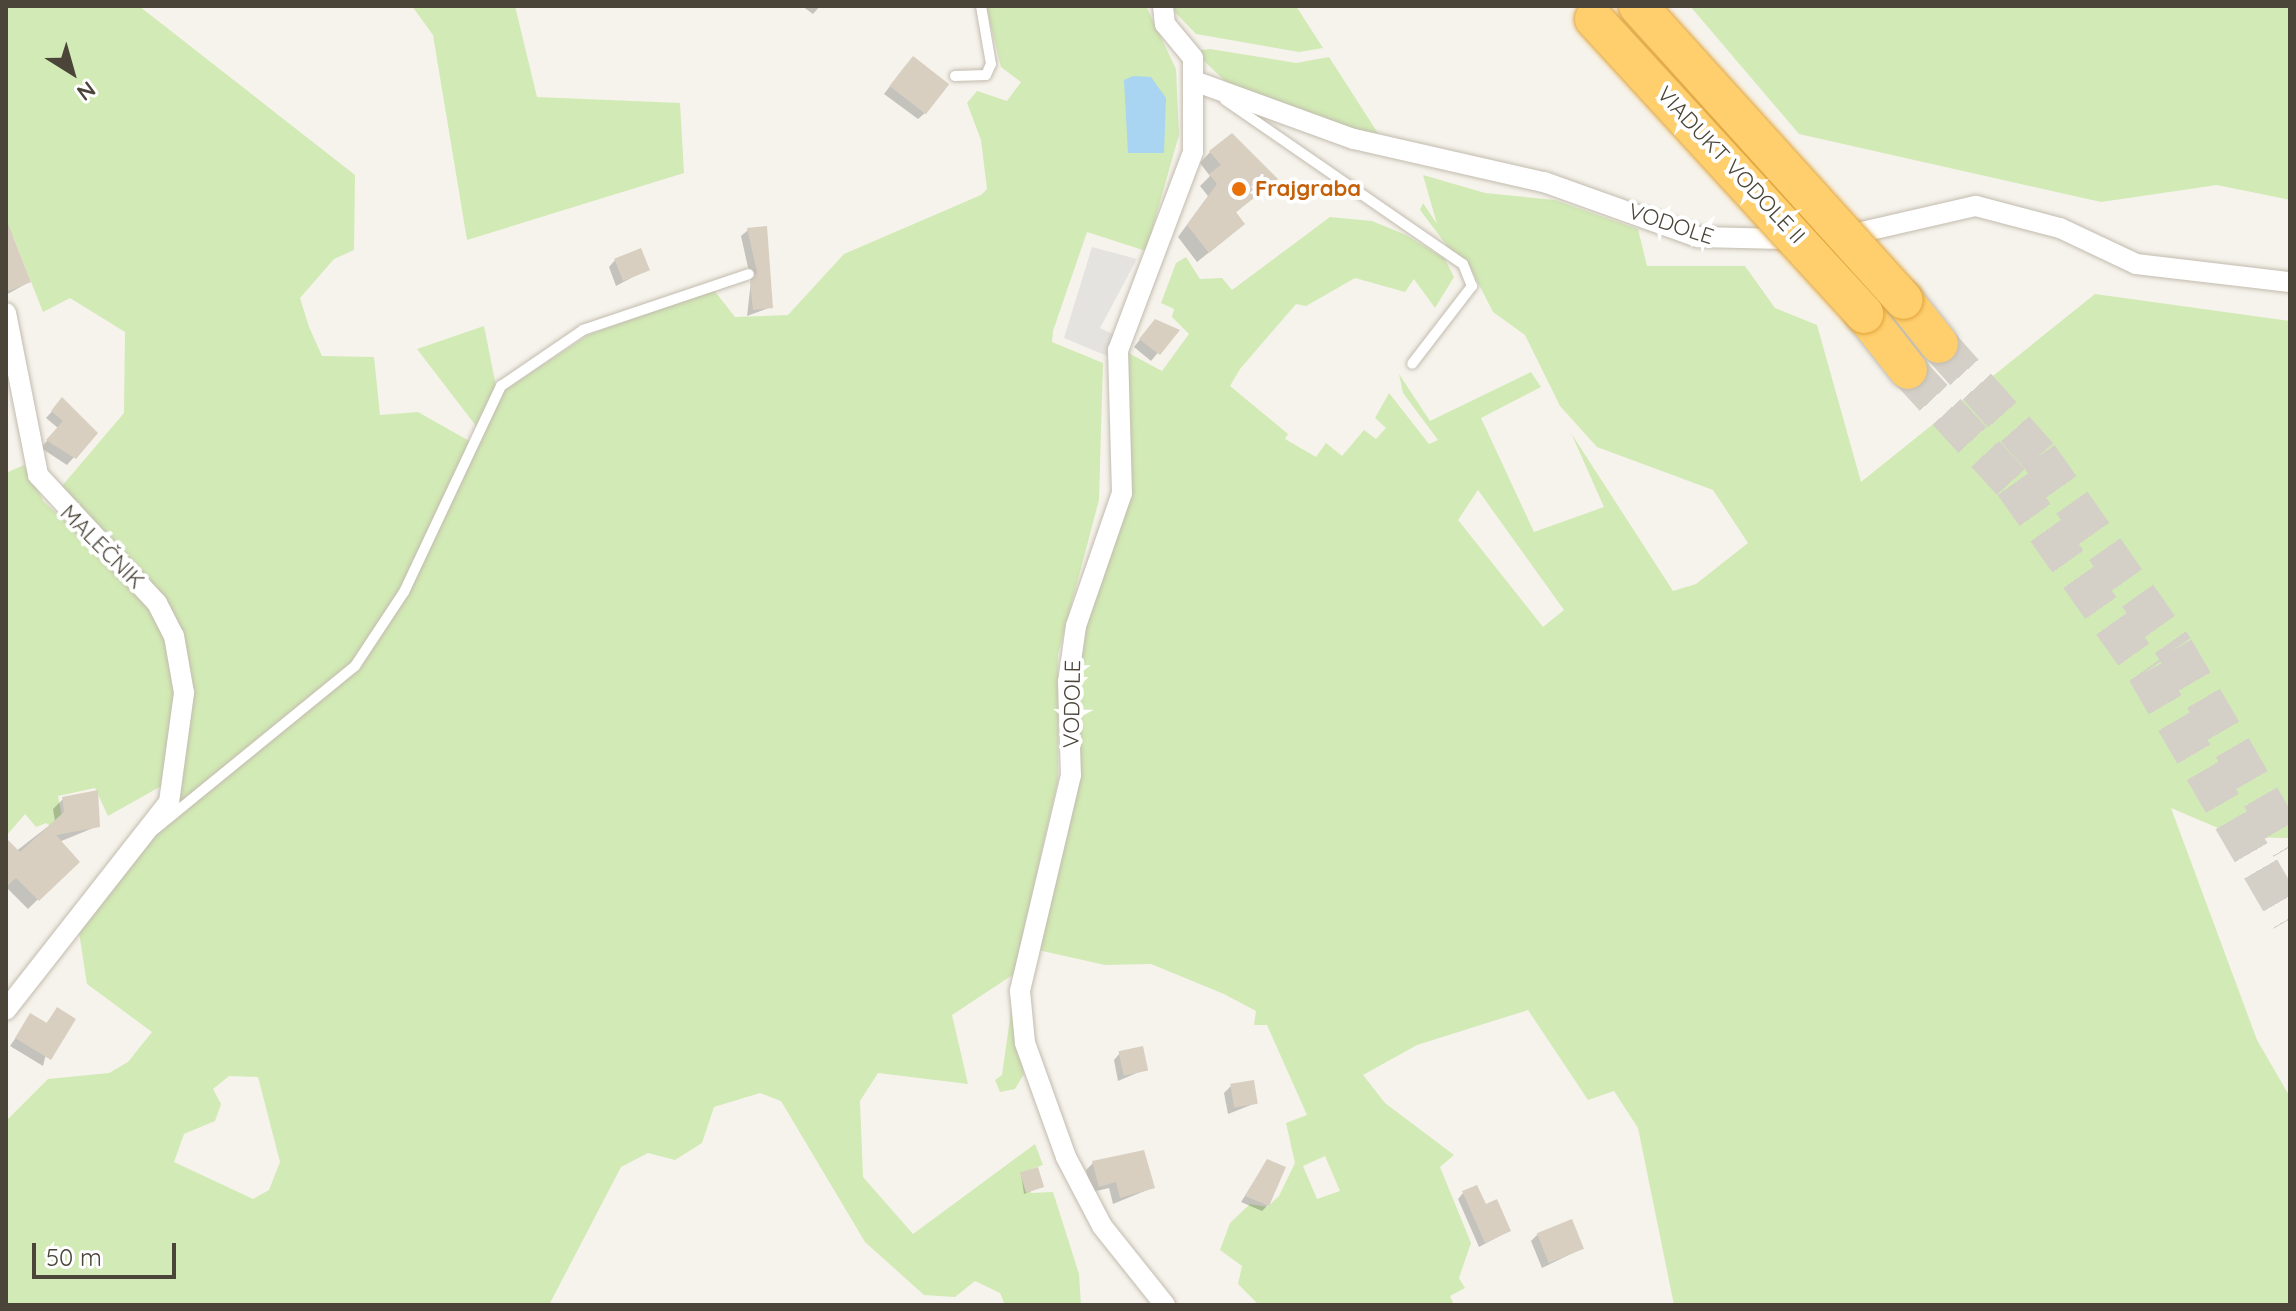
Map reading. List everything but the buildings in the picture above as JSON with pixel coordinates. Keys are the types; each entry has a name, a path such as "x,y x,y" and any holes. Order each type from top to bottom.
{"highway":[{"name":"VIADUKT VODOLE II","path":"1638,6 1904,300 1939,344"},
{"name":"VIADUKT VODOLE II","path":"1587,13 1864,314 1908,370"}],"street":[{"path":"1163,6 1165,24 1193,58 1197,82"},
{"name":"VODOLE","path":"1165,1305 1102,1226 1066,1157 1025,1043 1020,991 1071,775 1068,682 1076,626 1122,493 1118,350 1193,152 1197,82 1354,139 1544,182 1698,237 1827,240 1976,206 2060,228 2136,264 2290,282"},
{"name":"MALEČNIK","path":"6,313 38,475 157,603 180,654 179,765 169,802 6,1010"}],"lane":[{"path":"955,76 986,75 991,64 981,6"},
{"path":"1197,82 1463,264 1472,286 1412,364"},
{"path":"142,837 208,792 355,666 404,592 501,386 583,330 749,274"}],"green space":[{"path":"6,6 139,6 355,175 354,250 334,259 300,298 309,327 322,356 374,357 380,415 418,412 471,442 474,455 502,392 588,335 713,289 735,317 788,315 844,254 981,195 987,189 981,140 967,103 977,91 1007,101 1021,82 1001,67 986,6 1146,6 1176,69 1179,135 1146,251 1087,232 1053,331 1052,342 1103,363 1099,500 1058,655 1058,780 1014,974 952,1015 968,1084 878,1073 860,1101 863,1177 913,1234 1035,1144 1043,1165 1023,1172 1031,1193 1053,1192 1079,1274 1081,1305 1005,1305 1000,1293 975,1281 955,1297 924,1295 865,1242 781,1101 760,1093 714,1107 702,1143 675,1160 648,1153 621,1167 549,1305 6,1305 6,1121 48,1079 109,1073 128,1062 152,1032 87,984 79,932 153,837 177,818 191,676 183,643 56,493 124,413 125,332 70,298 43,312 13,236 6,237","holes":["229,1076 258,1077 280,1162 269,1190 253,1199 174,1162 184,1134 215,1121 221,1104 213,1089"]},
{"path":"412,6 515,6 537,97 680,103 684,173 467,240 433,35"},
{"path":"1169,6 1296,6 1323,48 1299,52 1196,34"},
{"path":"1690,6 2290,6 2290,200 2217,185 2101,202 1799,134"},
{"path":"1210,49 1296,63 1329,57 1381,138 1234,90 1194,51"},
{"path":"1423,175 1485,193 1555,200 1638,229 1647,266 1745,266 1775,308 1817,325 1861,482 2095,294 2290,321 2290,838 2239,837 2171,808 2257,1040 2290,1097 2290,1305 1674,1305 1638,1128 1614,1091 1588,1100 1528,1010 1417,1045 1363,1075 1385,1103 1454,1155 1440,1167 1471,1243 1459,1278 1465,1288 1450,1296 1454,1305 1259,1305 1238,1284 1242,1266 1220,1250 1230,1223 1250,1204 1267,1207 1279,1196 1295,1163 1286,1123 1307,1115 1267,1025 1254,1025 1256,1011 1224,994 1151,964 1105,965 1038,950 1071,813 1075,671 1115,514 1123,350 1162,371 1189,334 1172,317 1174,309 1161,303 1176,263 1186,257 1200,279 1222,278 1232,290 1330,217 1372,221 1406,235 1445,259 1454,277 1435,308 1414,279 1405,292 1355,278 1306,306 1296,304 1240,369 1230,386 1288,434 1285,439 1316,457 1326,443 1342,456 1364,430 1376,439 1386,428 1375,418 1389,393 1429,444 1438,440 1403,393 1399,374 1430,421 1531,372 1541,387 1481,418 1534,532 1604,507 1571,433 1673,591 1696,584 1748,543 1713,490 1597,447 1560,406 1525,335 1493,312 1471,269 1453,249 1470,276 1420,210 1423,203 1437,224","holes":["1478,490 1564,610 1543,627 1458,520","1325,1156 1340,1191 1317,1199 1303,1166"]},
{"path":"484,326 496,386 476,426 417,349"},
{"path":"24,465 44,502 126,573 159,619 175,662 172,780 108,816 95,788 58,796 64,827 58,832 46,823 36,827 25,814 7,835 6,473"},
{"path":"1012,1004 1024,1074 1015,1089 1000,1092 995,1080 1002,1075"}],"shaded area":[{"path":"1092,247 1137,259 1100,328 1117,336 1112,358 1064,338"}],"water":[{"path":"1133,76 1151,77 1166,98 1164,153 1128,153 1124,80"}],"tunnel":[{"path":"1939,344 2039,456 2175,649 2290,847"},
{"path":"1908,370 2013,484 2146,672 2290,919"}],"place":[{"name":"Frajgraba","path":"1239,189"}]}
